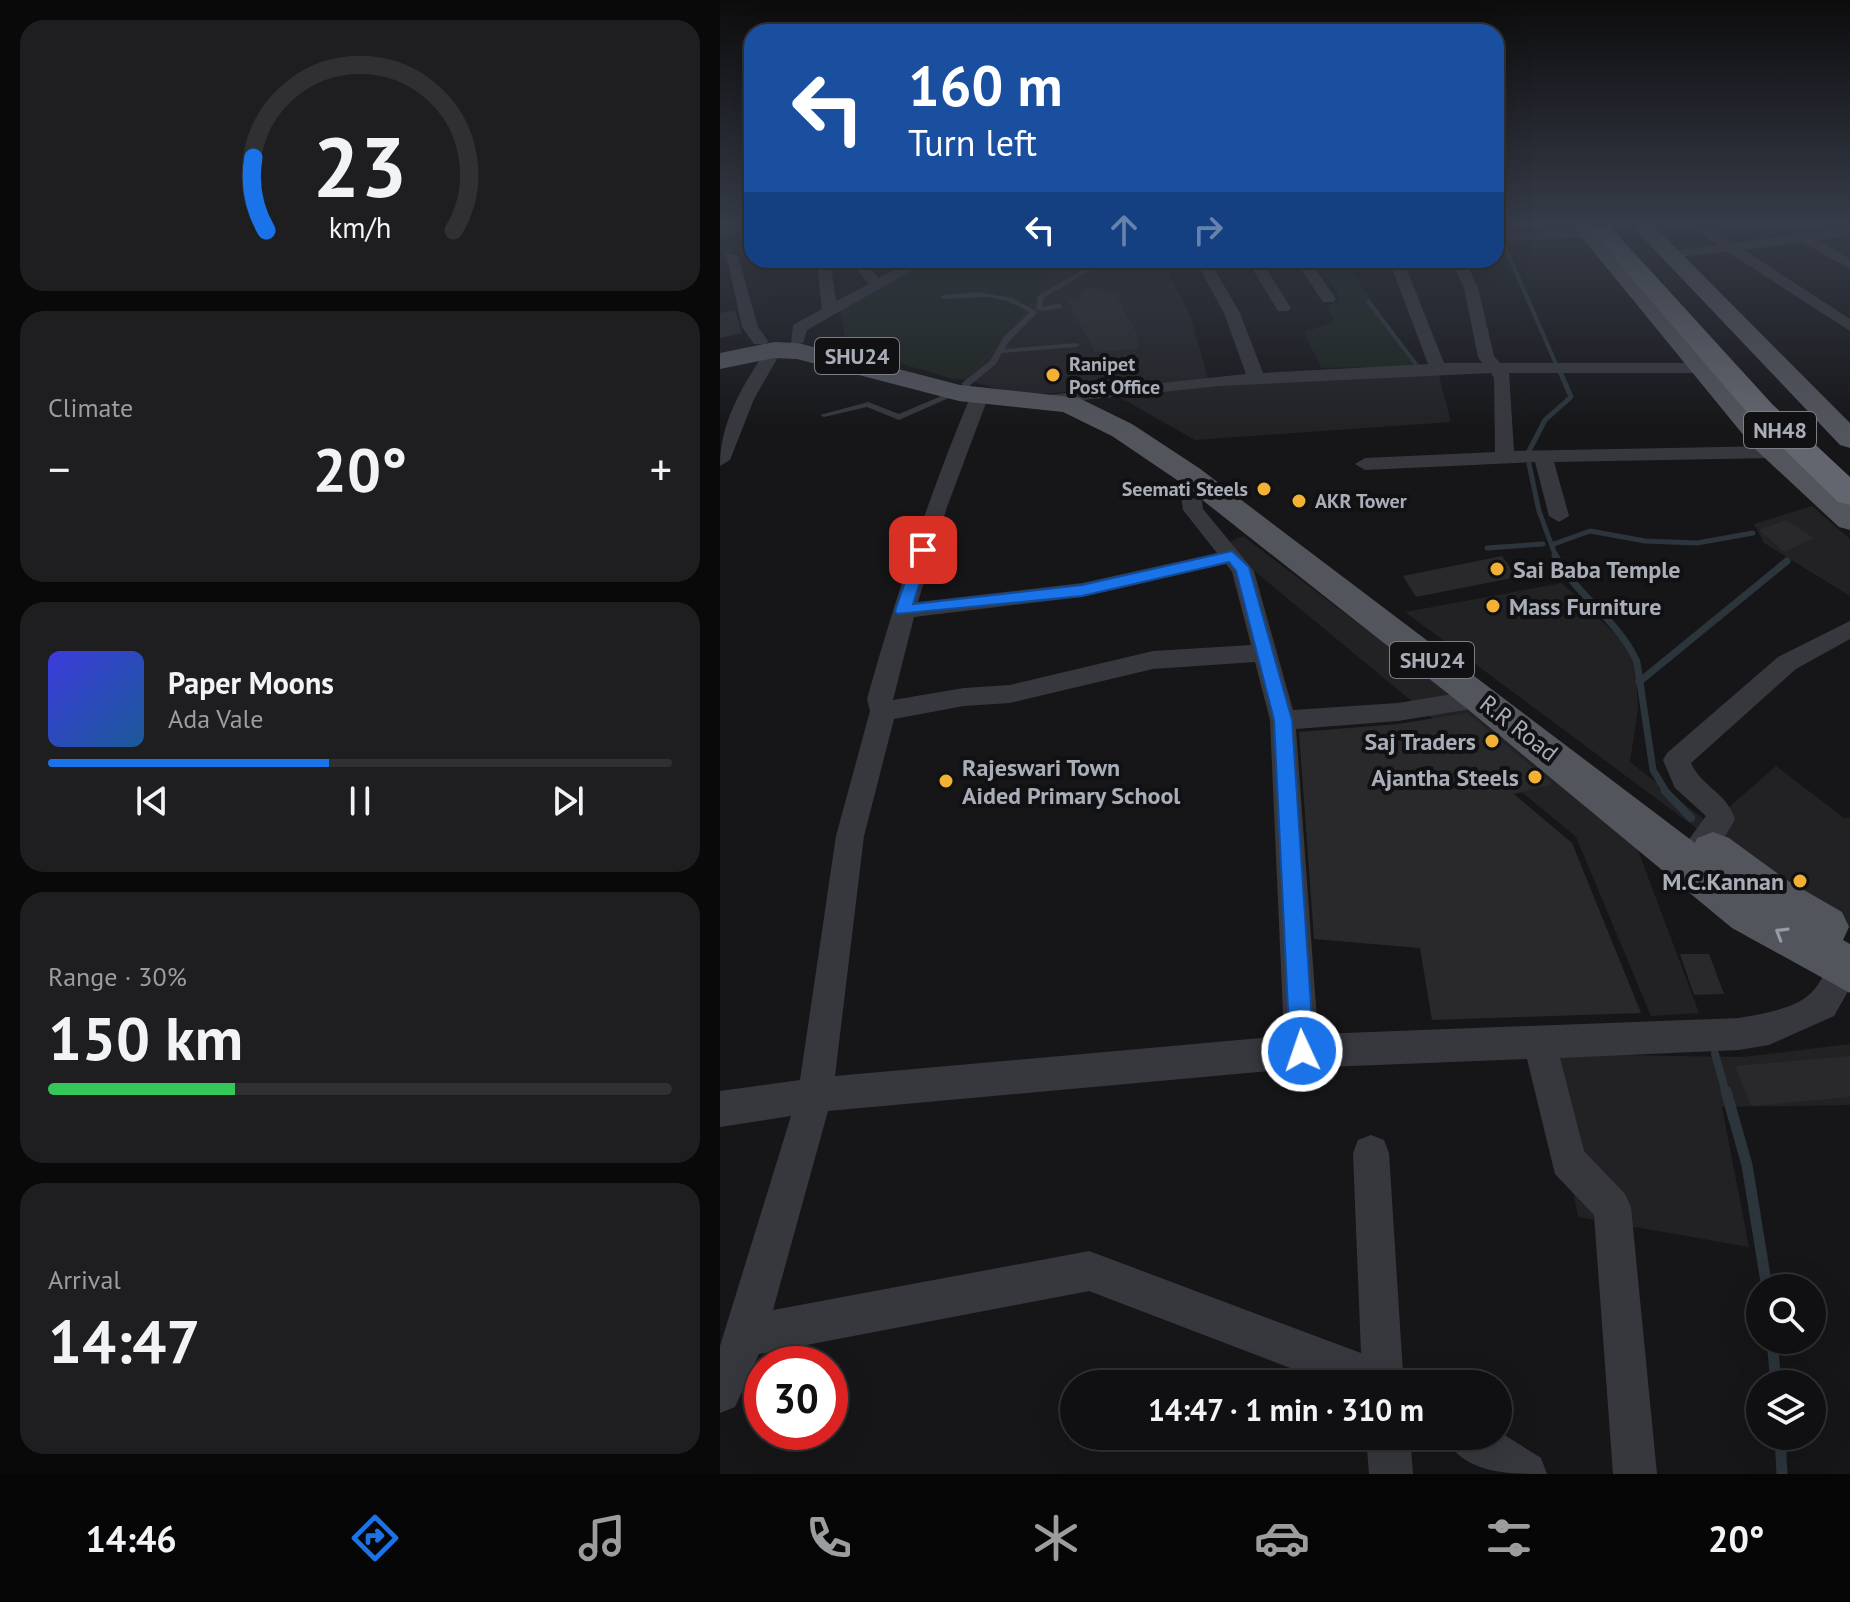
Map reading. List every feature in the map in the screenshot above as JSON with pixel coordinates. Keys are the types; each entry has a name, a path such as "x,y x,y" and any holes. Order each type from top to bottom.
{"highway":[{"name":"NH48","path":"1699,293 1850,456"},
{"name":"NH48","path":"1709,363 1850,495"}],"main road":[{"path":"1647,293 1709,363 1775,452 1850,520"},
{"path":"1702,293 1850,439"},
{"name":"R.R Road","path":"720,353 777,343 798,351 974,392 1093,406 1134,425 1701,842 1849,959"},
{"name":"R.R Road","path":"720,361 777,343"},
{"name":"R.R Road","path":"1051,403 1122,430 1188,474 1574,770 1749,913 1849,959"}],"street":[{"path":"741,293 750,327 777,343"},
{"path":"828,293 830,310"},
{"path":"720,460 745,399 777,343 861,293"},
{"path":"1221,293 1232,313 1256,378"},
{"path":"1274,293 1283,308"},
{"path":"1324,293 1328,299"},
{"path":"1409,293 1438,368"},
{"path":"1472,293 1486,357 1503,377 1505,457"},
{"path":"1798,293 1850,326"},
{"path":"1051,403 1256,378 1438,368 1709,363"},
{"path":"720,1392 746,1336 815,1095 850,836 883,711 880,699 903,611 974,392"},
{"path":"1365,464 1505,457 1775,452"},
{"path":"1543,457 1559,516"},
{"path":"1188,474 1193,510 1243,571 1283,720 1302,1051"},
{"path":"903,611 1082,590 1232,556"},
{"path":"1701,842 1721,819 1718,809 1685,780 1676,760 1787,663 1850,629"},
{"path":"883,711 964,697 1010,694 1153,660 1265,653"},
{"path":"1283,720 1398,712 1465,701"},
{"path":"720,1109 815,1095 1302,1051 1739,1034 1769,1029 1822,1005 1849,959"},
{"path":"1539,1040 1568,1161 1612,1207 1635,1474"},
{"path":"1371,1153 1383,1370"},
{"path":"746,1336 1089,1271 1350,1370"},
{"path":"1389,1450 1391,1474"},
{"path":"1488,1450 1525,1474"}],"lane":[{"path":"824,415 868,404 899,417 974,392 1006,340 1036,310 1040,297 1047,293"},
{"path":"943,297 978,294 1012,297 1036,310 1058,306"},
{"path":"1002,351 1076,345"}],"shaded area":[{"path":"864,293 1178,293 1191,318 1208,379 1023,396 846,347 841,312 833,309"},
{"path":"864,293 1040,293 965,379 953,379 846,347 841,312 833,309"},
{"path":"1366,293 1402,347 1422,366 1321,368 1304,332 1334,322 1327,305 1339,302 1338,294"},
{"path":"1438,372 1451,422 1195,440 1119,397 1223,383"},
{"path":"1812,506 1850,539 1850,596 1764,543 1754,524"},
{"path":"1243,536 1630,829 1699,1013 1651,1016 1576,837 1259,575 1227,543"},
{"path":"1562,583 1635,653 1638,709 1630,762 1710,824 1776,766 1844,818 1850,817 1850,928 1785,894 1405,612"},
{"path":"1850,1044 1850,1105 1722,1107 1749,1247 1578,1217 1548,1054 1742,1057"}],"building":[{"path":"1082,293 1114,293 1136,332 1138,349 1095,352 1067,300 1080,298"},
{"path":"735,310 742,333 720,338 720,313"},
{"path":"1786,520 1814,538 1784,552 1759,530"},
{"path":"1502,556 1517,577 1416,597 1403,576"},
{"path":"1467,713 1553,784 1514,794 1572,843 1641,1013 1432,1020 1420,948 1314,939 1299,732 1398,724"},
{"path":"1680,954 1709,954 1724,994 1694,995"},
{"path":"1850,1056 1850,1097 1751,1106 1735,1066"}],"waterway":[{"path":"1525,293 1559,371"},
{"path":"1368,301 1415,363"},
{"path":"1529,451 1545,420 1571,397 1559,369"},
{"path":"1529,464 1539,511 1556,556"},
{"path":"1554,544 1590,531 1645,541 1697,543 1753,533"},
{"path":"1487,548 1543,544"},
{"path":"1556,556 1574,583 1629,647 1637,662 1640,681"},
{"path":"1640,681 1787,561"},
{"path":"1640,681 1653,770 1667,793"},
{"path":"1665,791 1691,818"},
{"path":"1715,1054 1726,1093"},
{"path":"1726,1091 1747,1165 1765,1274"},
{"path":"1773,1354 1775,1370"},
{"path":"1781,1450 1782,1474"}],"place":[{"name":"Ranipet Post Office","path":"1053,375"},
{"name":"Seemati Steels","path":"1264,489"},
{"name":"AKR Tower","path":"1299,501"},
{"name":"Sai Baba Temple","path":"1497,569"},
{"name":"Mass Furniture","path":"1493,606"},
{"name":"Saj Traders","path":"1492,741"},
{"name":"Ajantha Steels","path":"1535,777"},
{"name":"Rajeswari Town Aided Primary School","path":"946,781"},
{"name":"M.C.Kannan","path":"1800,881"}],"route":[{"path":"923,550 903,611 1082,590 1232,556 1243,571 1283,720 1302,1051"}]}
